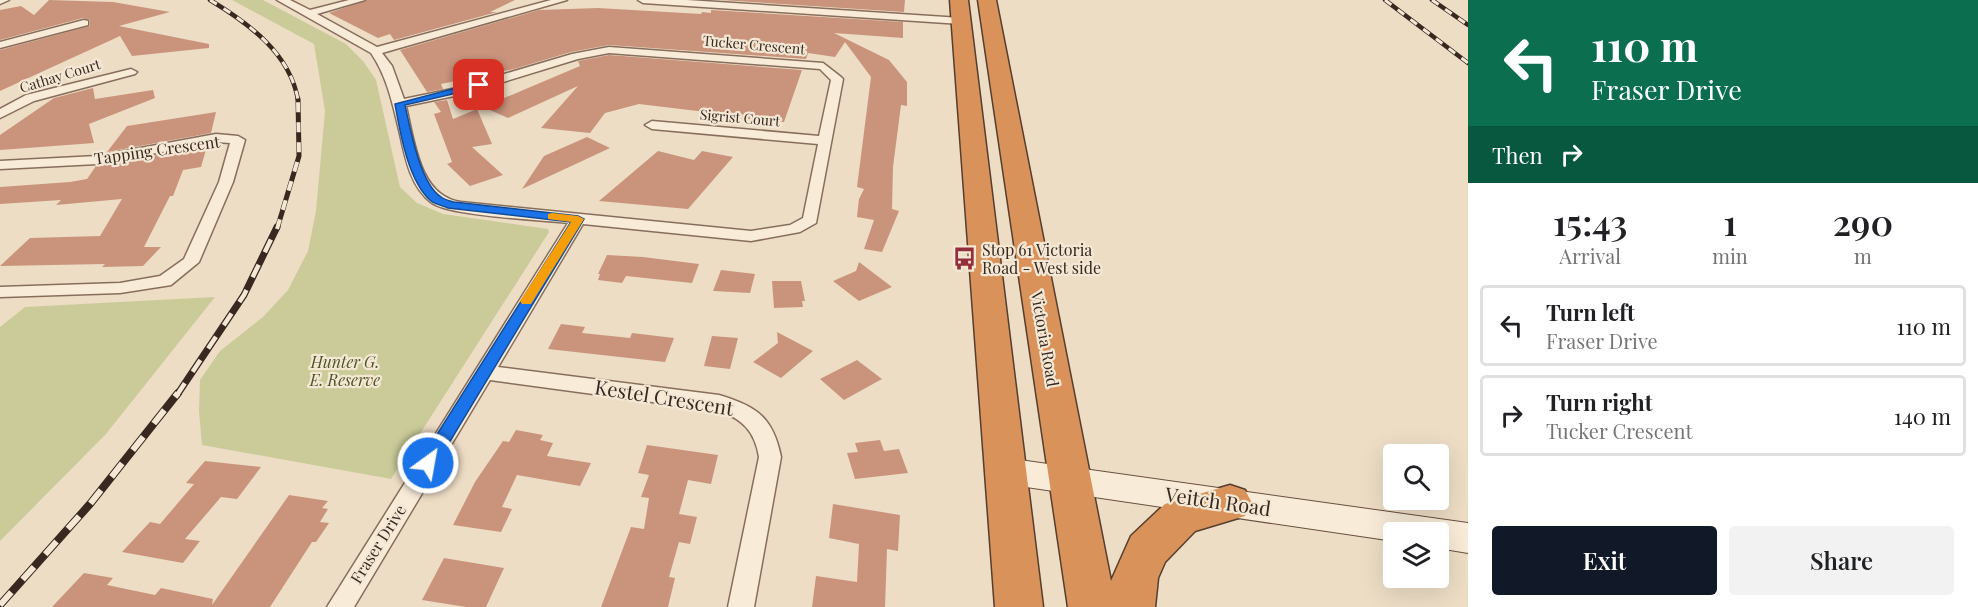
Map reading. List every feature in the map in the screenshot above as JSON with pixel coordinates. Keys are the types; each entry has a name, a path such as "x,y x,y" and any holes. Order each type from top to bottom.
{"highway":[{"name":"Victoria Road","path":"987,0 1092,607"},
{"path":"960,10 1019,607"},
{"path":"1131,607 1135,578 1147,550 1181,517 1230,503"}],"street":[{"path":"282,0 310,13 375,51 392,80 400,104 406,137 421,180 435,199 476,209 578,219"},
{"path":"310,13 360,0"},
{"path":"375,51 562,0"},
{"path":"643,0 960,10"},
{"path":"0,45 84,23"},
{"name":"Tucker Crescent","path":"400,104 460,91 576,56 609,50 823,66 837,79 810,220 794,229 751,236 578,219"},
{"name":"Cathay Court","path":"0,114 30,98 131,72"},
{"name":"Sigrist Court","path":"652,125 824,140"},
{"name":"Tapping Crescent","path":"0,165 97,160 216,138 238,140 226,182 191,262 165,281 120,288 0,292"},
{"name":"Fraser Drive","path":"340,607 578,219"},
{"name":"Kestel Crescent","path":"484,372 719,403 739,409 755,420 768,439 770,457 741,607"},
{"name":"Veitch Road","path":"1005,471 1383,525"},
{"path":"1449,535 1468,538"}],"green space":[{"name":"Hunter G. E. Reserve","path":"232,0 263,0 346,44 363,61 376,80 400,187 417,203 443,214 548,229 549,232 391,479 202,445 199,411 200,380 220,351 263,317 288,290 308,251 316,211 325,111 314,44"},
{"path":"215,297 106,434 0,541 0,327 25,307"}],"building":[{"path":"49,0 113,2 170,12 119,26 209,44 209,48 132,56 120,36 0,91 0,50 90,26 90,20 83,18 0,40 0,10 21,6 34,15"},
{"path":"367,0 515,0 490,12 497,12 394,40 390,34 378,38 329,13"},
{"path":"721,0 905,0 904,12"},
{"path":"598,8 701,14 702,12 711,13 711,10 903,22 903,38 834,33 889,60 907,82 907,106 901,105 893,167 892,209 899,211 882,252 864,249 874,220 857,217 859,199 864,189 857,187 871,77 845,42 835,57 808,53 806,59 609,45 571,52 514,69 441,84 443,89 427,92 400,50 539,10"},
{"path":"609,55 802,70 784,122 712,116 714,113 639,104 605,113 590,133 541,128 578,86 508,118 483,107 580,66 578,61"},
{"path":"93,88 95,99 153,90 155,98 89,124 94,143 0,150 0,135 54,98"},
{"path":"447,100 453,119 477,109 492,144 472,147 503,175 470,186 447,164 452,162 434,114 441,112 434,102"},
{"path":"216,112 211,133 107,152 127,126"},
{"path":"587,137 610,148 522,189 544,156"},
{"path":"207,146 201,167 183,170 173,196 170,196 144,247 161,247 143,266 102,267 105,264 0,266 30,238 100,236 122,199 56,205 61,200 0,204 0,187 87,179 96,166"},
{"path":"658,151 694,160 702,151 733,157 688,209 599,201"},
{"path":"607,255 699,264 692,283 626,276 622,283 598,280 600,274 598,274"},
{"path":"859,262 892,287 859,301 833,281 856,271"},
{"path":"721,270 755,274 750,293 713,291"},
{"path":"772,281 801,281 805,301 802,301 803,307 774,308"},
{"path":"561,324 585,327 582,333 630,338 632,333 674,338 665,362 548,349"},
{"path":"777,332 813,351 781,378 753,362 778,343"},
{"path":"712,336 738,338 730,369 704,366"},
{"path":"857,360 882,379 844,400 820,379"},
{"path":"516,430 543,435 540,440 553,443 547,456 591,463 580,486 517,475 502,507 512,509 501,532 453,525 475,482 503,441 509,442"},
{"path":"880,440 884,451 899,449 908,473 855,479 847,453 858,452 855,443"},
{"path":"647,445 718,455 711,484 688,480 679,514 697,517 690,544 679,542 669,577 675,578 668,607 601,607 631,527 644,529 649,498 641,497 649,475 638,473"},
{"path":"205,461 261,467 237,499 221,497 185,539 200,541 183,563 122,552 150,522 160,524 194,484 186,483"},
{"path":"289,495 328,501 322,508 328,509 320,522 329,523 316,542 312,542 270,607 52,607 84,573 113,578 107,585 155,595 161,588 213,599 212,605"},
{"path":"833,504 900,515 898,551 887,549 885,607 812,607 816,576 857,582 859,544 829,538"},
{"path":"444,558 504,568 486,607 466,607 422,600"}],"railway":[{"path":"210,0 252,29 277,54 293,83 298,100"},
{"path":"1385,0 1468,63"},
{"path":"1432,0 1468,25"},
{"path":"277,229 299,156 298,99"},
{"path":"177,395 244,295 277,227"},
{"path":"0,605 90,504 178,393"}],"slow traffic":[{"path":"526,301 578,219 552,217"}],"place":[{"name":"Stop 61 Victoria Road - West side","path":"964,259"}],"route":[{"path":"428,463 578,219 476,209 435,199 421,180 406,137 400,104 479,85"}]}
